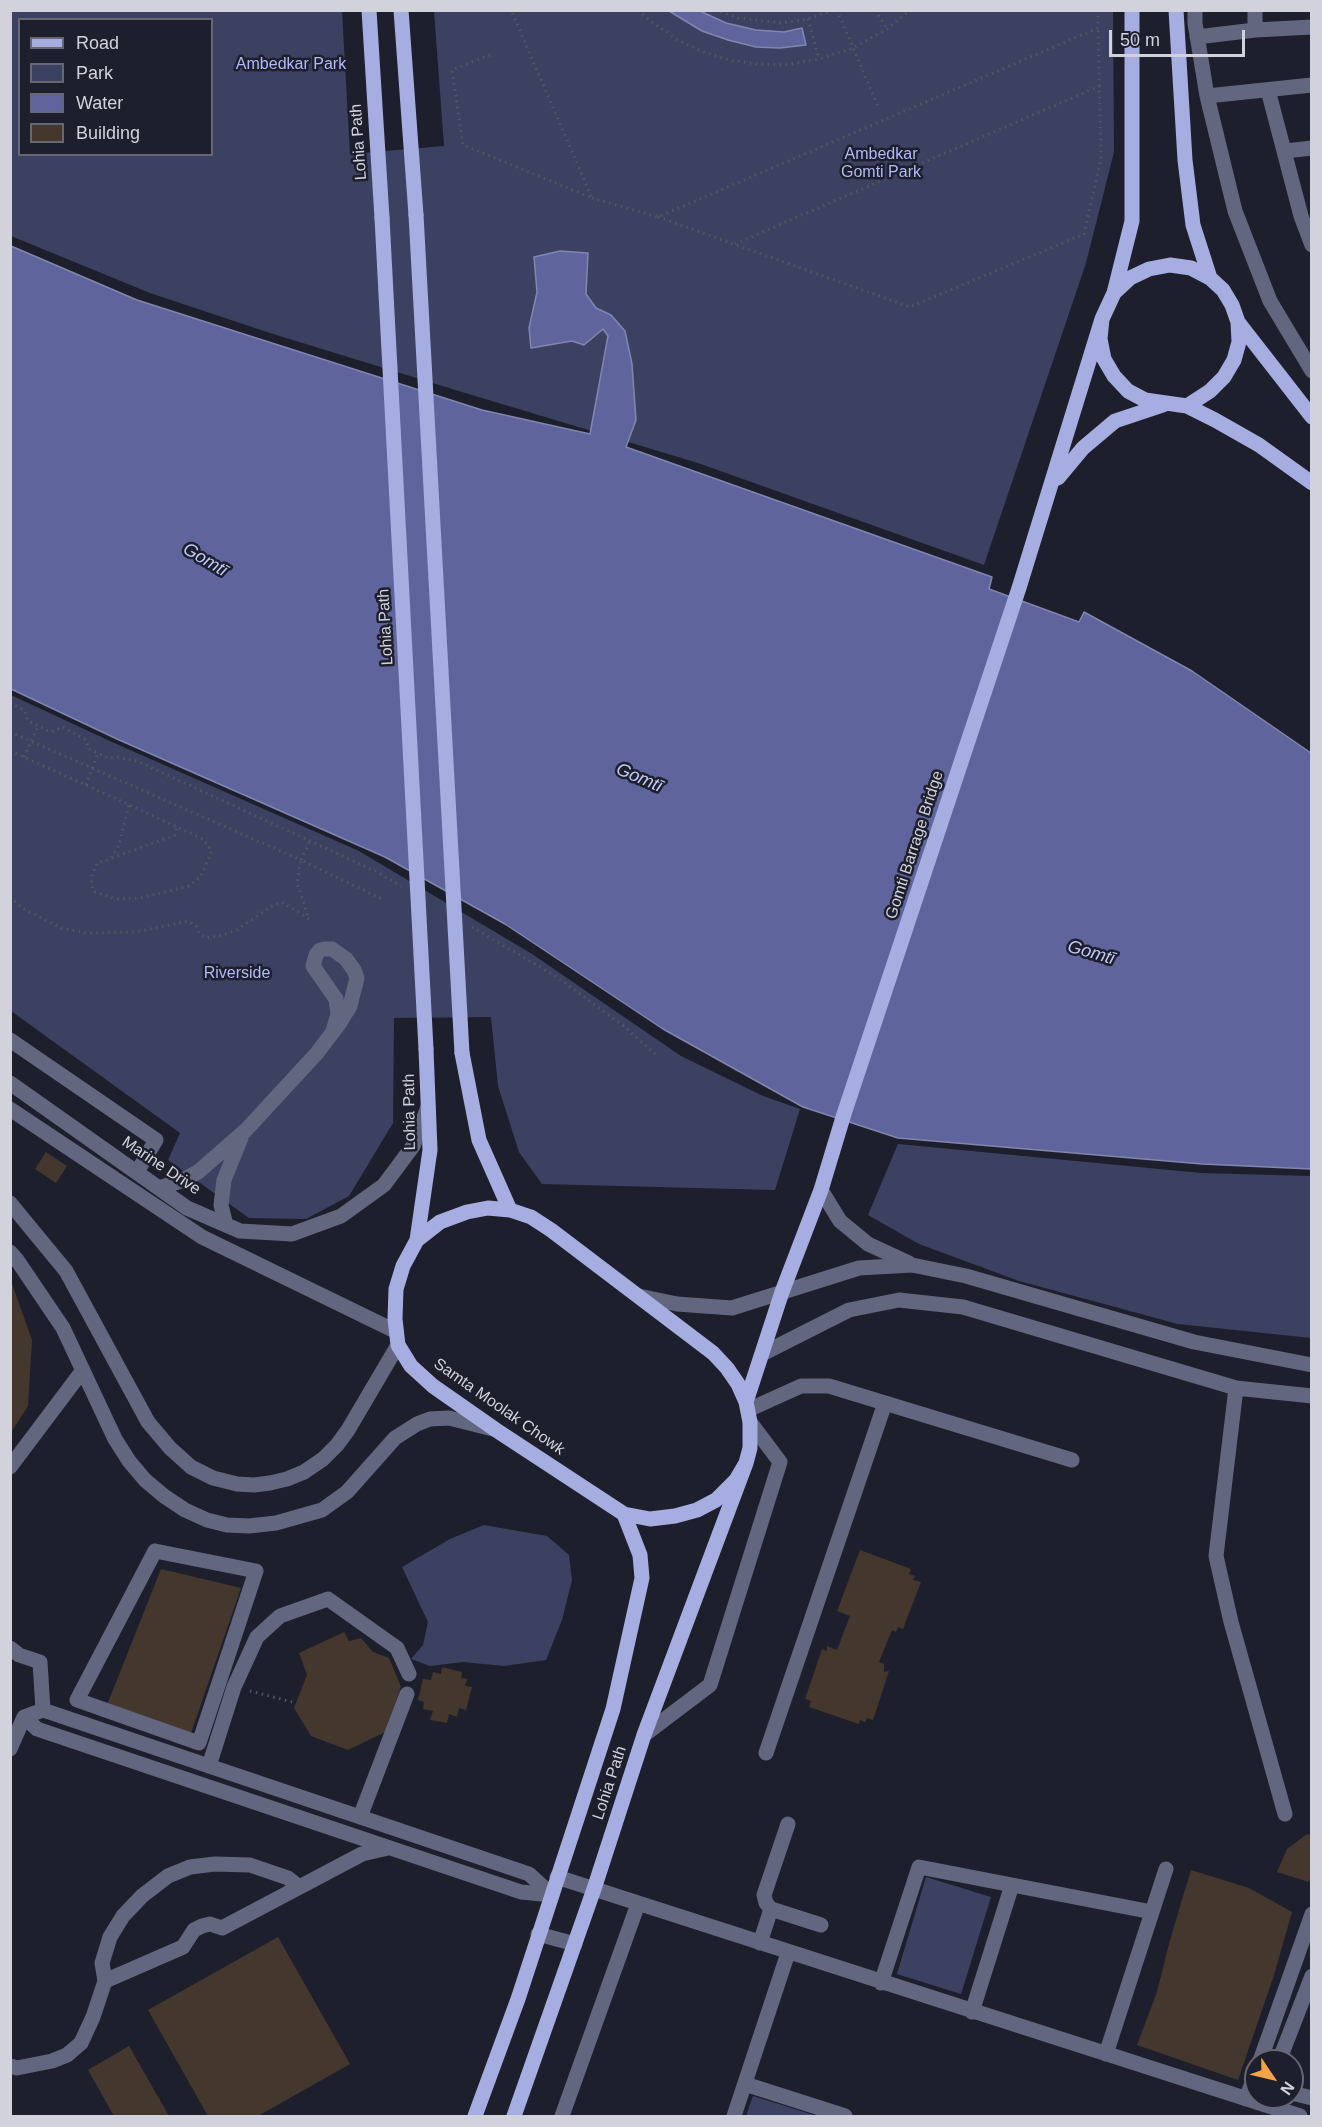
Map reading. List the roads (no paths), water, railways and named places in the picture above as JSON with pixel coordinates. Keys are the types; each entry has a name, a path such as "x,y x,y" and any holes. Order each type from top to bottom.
{"main road":[{"name":"Lohia Path","path":"369,10 382,218 430,1150 417,1240"},
{"path":"401,10 416,214 462,1053 478,1140 510,1210"},
{"path":"1132,10 1132,221 1114,292 1102,319 1100,339 1104,359 1113,376 1128,390 1145,400 1187,406 1258,445 1311,483"},
{"path":"1176,10 1185,160 1193,225 1210,278"},
{"path":"1114,292 1130,278 1149,268 1170,265 1191,268 1210,278 1223,290 1238,322 1311,417"},
{"name":"Gomti Barrage Bridge","path":"748,1411 762,1354 782,1292 821,1190 844,1114 1019,588 1102,319"},
{"path":"1187,406 1210,391 1224,377 1234,360 1239,342 1238,322"},
{"path":"1052,485 1083,448 1115,421 1164,404"},
{"path":"397,1338 396,1289 403,1266 417,1240 440,1222 467,1212 488,1208 510,1210 531,1217 551,1230 713,1353 727,1368 748,1411"},
{"name":"Samta Moolak Chowk","path":"397,1338 411,1366 433,1386 624,1514 650,1519 675,1516 697,1510 716,1500 726,1491 746,1463 750,1448 748,1411"},
{"name":"Lohia Path","path":"514,2116 594,1889 644,1735 746,1463"},
{"name":"Lohia Path","path":"475,2116 518,1999 613,1708 642,1578 640,1555 624,1514"}],"street":[{"path":"1195,10 1207,96 1235,211 1270,301 1311,371"},
{"path":"1255,10 1255,30"},
{"path":"1197,37 1255,30 1311,27"},
{"path":"1207,96 1311,85"},
{"path":"1268,90 1301,216 1311,245"},
{"path":"1285,151 1311,148"},
{"path":"159,1188 181,1181 198,1172 246,1130 317,1053 333,1031 350,1006 357,978 346,959 332,949 325,948 316,955 313,966 336,999 338,1014 333,1031"},
{"path":"10,1040 156,1140 137,1172"},
{"name":"Marine Drive","path":"10,1083 188,1208 240,1231 292,1234 341,1216 384,1185 414,1146 428,1106"},
{"path":"10,1109 202,1237 397,1338 348,1430 323,1459 295,1476 270,1483 237,1484 213,1478 191,1467 170,1448 148,1422 66,1271 10,1203"},
{"path":"226,1225 220,1205 224,1180 246,1130"},
{"path":"821,1190 840,1221 868,1244 912,1265 966,1276 1194,1342 1311,1365"},
{"path":"10,1252 63,1328 115,1439 129,1461 145,1480 185,1510 207,1520 227,1525 276,1523 322,1510 347,1492 395,1438 417,1424 430,1419 449,1418 496,1430"},
{"path":"639,1296 677,1304 732,1308 859,1268 912,1265"},
{"path":"762,1354 849,1310 899,1300 963,1307 1236,1388 1311,1396"},
{"path":"10,1467 83,1370"},
{"path":"644,1735 710,1685 780,1462 748,1411 801,1386 829,1386 1072,1460"},
{"path":"1236,1388 1216,1556 1231,1622 1285,1814"},
{"path":"766,1753 885,1403"},
{"path":"155,1551 255,1572 199,1743 77,1700 155,1551"},
{"path":"209,1766 234,1687 257,1637 280,1617 328,1599 397,1648 409,1674"},
{"path":"10,1648 19,1655 40,1662 43,1710"},
{"path":"360,1817 407,1694"},
{"path":"10,1749 24,1717 43,1710 529,1874 552,1895"},
{"path":"24,1717 37,1729 389,1848 521,1892 552,1895"},
{"path":"760,1943 771,1909 764,1895 788,1824"},
{"path":"389,1848 395,1829"},
{"path":"105,1981 183,1947 194,1930 202,1926 210,1924 222,1928 362,1854 389,1848"},
{"path":"10,2066 17,2068 52,2061 67,2055 81,2043 93,2017 105,1981 102,1963 110,1937 123,1916 142,1896 168,1876 190,1866 250,1865 288,1878 299,1887"},
{"path":"881,1983 919,1867 1152,1912"},
{"path":"1106,2054 1166,1869"},
{"path":"557,1877 1244,2098"},
{"path":"972,2012 1012,1885"},
{"path":"562,2116 638,1904"},
{"path":"771,1909 821,1925"},
{"path":"1264,2049 1311,1914"},
{"path":"538,1934 575,1944"},
{"path":"734,2116 788,1953"},
{"path":"1286,2049 1306,2007 1311,1976"},
{"path":"745,2084 845,2116"},
{"path":"1278,2109 1300,2116"}],"water":[{"path":"669,11 700,11 726,23 756,30 784,32 802,28 806,45 780,48 756,47 702,31"},
{"name":"Gomtī","path":"11,246 137,300 482,410 590,434 608,336 603,329 584,345 572,341 531,348 529,328 537,292 534,257 560,251 588,253 586,294 596,308 611,315 625,331 632,364 636,420 626,447 992,577 989,589 1079,622 1084,612 1192,671 1311,753 1311,1169 1202,1164 898,1138 803,1107 663,1029 505,924 385,857 117,739 11,689"}],"park label":[{"name":"Ambedkar Park","path":"291,65"},
{"name":"Ambedkar Gomti Park","path":"881,164"},
{"name":"Riverside","path":"237,974"}]}
